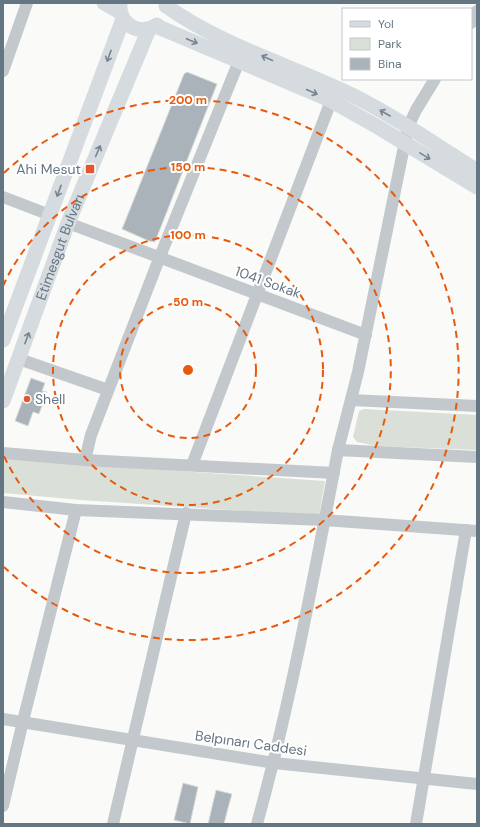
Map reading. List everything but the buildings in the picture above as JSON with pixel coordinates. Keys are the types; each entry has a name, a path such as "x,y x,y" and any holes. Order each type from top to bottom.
{"main road":[{"path":"104,3 121,11 134,29 142,30 153,28 240,61 331,101 477,187"},
{"path":"166,4 210,33 351,95 408,127 477,171"},
{"name":"Etimesgut Bulvarı","path":"3,401 68,223 153,28 162,21 166,4"},
{"name":"Etimesgut Bulvarı","path":"3,340 50,215 121,11"}],"street":[{"path":"3,71 27,3"},
{"path":"472,21 477,11"},
{"path":"85,460 91,435 108,390 159,259 240,61"},
{"path":"257,824 274,763 301,639 338,450 366,335 404,143 408,127 416,110 435,80"},
{"path":"192,465 331,101"},
{"path":"3,197 50,215"},
{"name":"1041 Sokak","path":"68,223 159,259 258,293 366,335"},
{"path":"19,359 108,390"},
{"path":"351,400 477,406"},
{"path":"338,450 477,457"},
{"path":"3,453 85,460 334,473"},
{"path":"3,502 76,510 186,513 324,520 471,530 423,778 416,824"},
{"path":"3,806 22,721 76,510"},
{"path":"113,824 186,513"},
{"name":"Belpınarı Caddesi","path":"3,715 22,721"},
{"name":"Belpınarı Caddesi","path":"3,719 274,763 477,784"}],"green space":[{"path":"364,409 477,415 477,450 376,446 357,442 353,437 359,411"},
{"path":"3,459 325,481 319,516 81,500 3,493"}],"place":[{"name":"Ahi Mesut","path":"90,169"},
{"name":"Shell","path":"27,399"}]}
